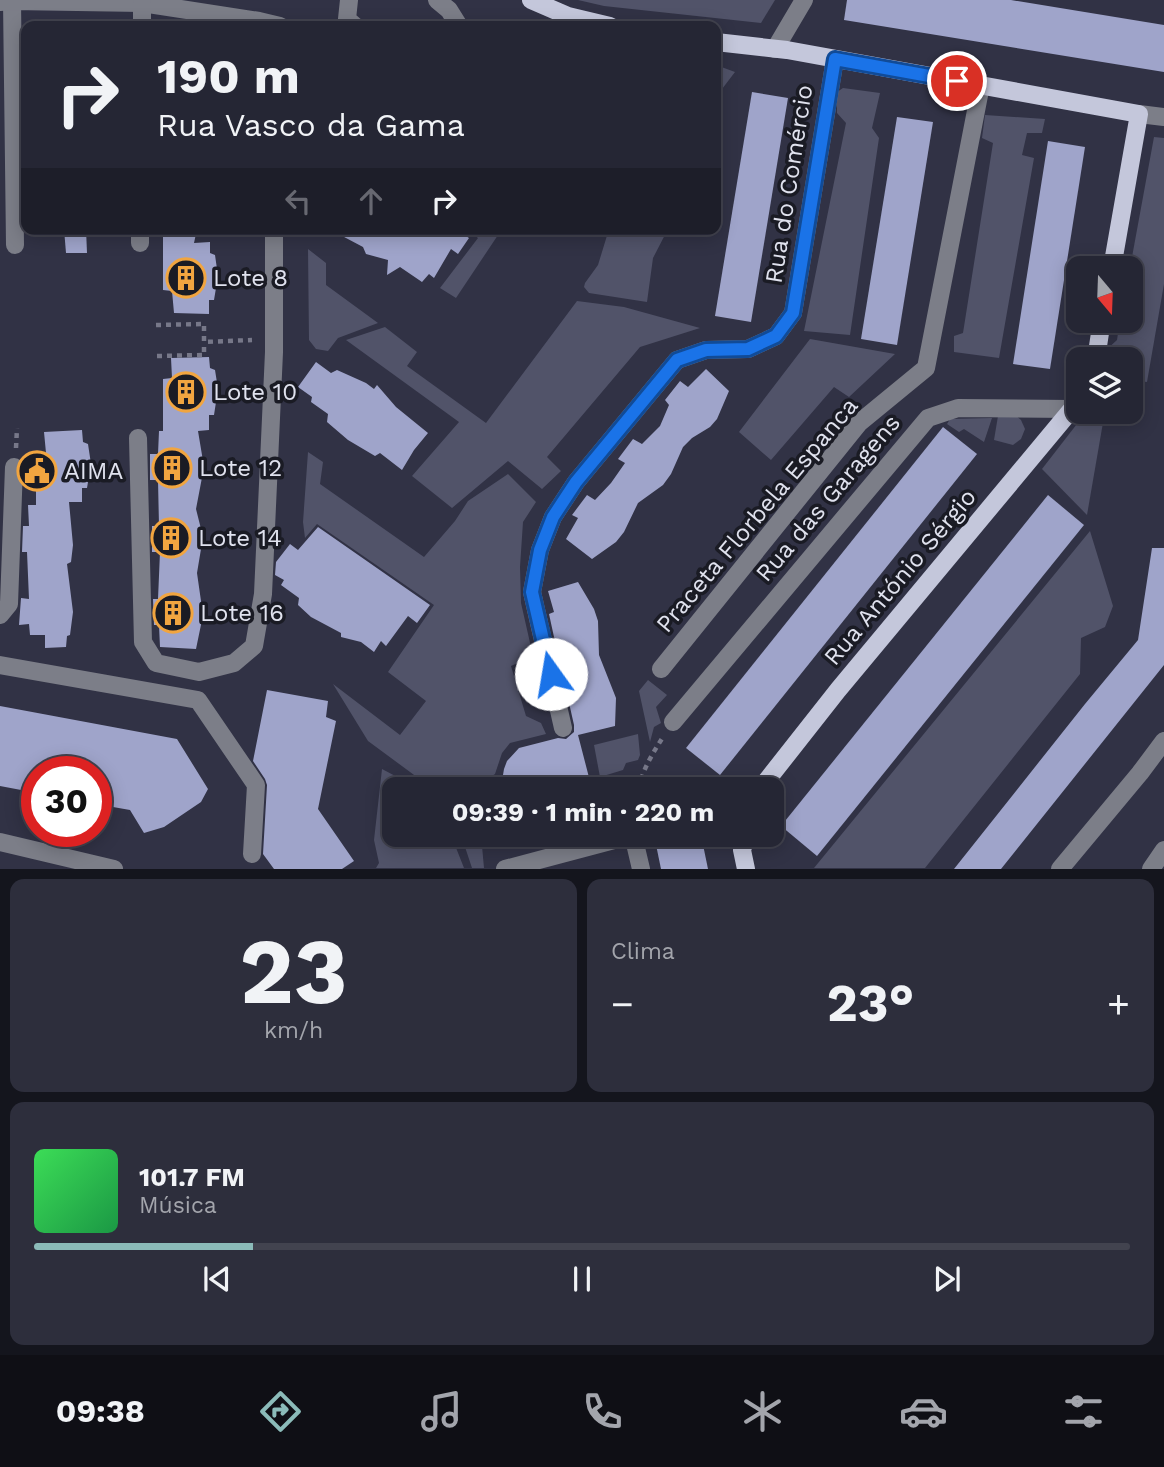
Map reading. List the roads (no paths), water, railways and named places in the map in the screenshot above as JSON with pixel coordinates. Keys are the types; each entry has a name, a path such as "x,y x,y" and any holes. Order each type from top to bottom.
{"main road":[{"path":"531,0 586,21"},
{"path":"721,42 835,59 1139,114 1114,256"},
{"name":"Rua António Sérgio","path":"770,777 1066,414"},
{"path":"743,847 746,869"}],"street":[{"path":"349,0 347,19 349,21"},
{"path":"437,0 449,10 456,21"},
{"path":"775,49 804,0"},
{"path":"12,1 15,245"},
{"path":"0,2 142,3 259,21"},
{"path":"142,3 142,21"},
{"name":"Rua do Comércio","path":"564,728 532,592 540,550 553,517 576,482 677,360 706,350 748,349 776,336 793,313 835,59"},
{"name":"Praceta Florbela Espanca","path":"661,669 859,423 926,368 981,85"},
{"path":"1139,114 1164,117"},
{"path":"138,438 143,642 156,663 199,672 234,663 254,646 263,594 274,340 274,235"},
{"name":"Rua das Garagens","path":"673,722 928,418 958,408 1066,403"},
{"path":"0,615 9,604 15,463"},
{"path":"0,665 198,700 257,785 252,854"},
{"path":"1060,869 1140,774 1164,741"},
{"path":"505,869 633,835 641,869"},
{"path":"0,842 114,869"},
{"path":"1151,869 1164,850"}],"place":[{"name":"Lote 8","path":"186,278"},
{"name":"Lote 10","path":"186,392"},
{"name":"Lote 12","path":"172,468"},
{"name":"AIMA","path":"37,471"},
{"name":"Lote 14","path":"171,538"},
{"name":"Lote 16","path":"173,613"}]}
